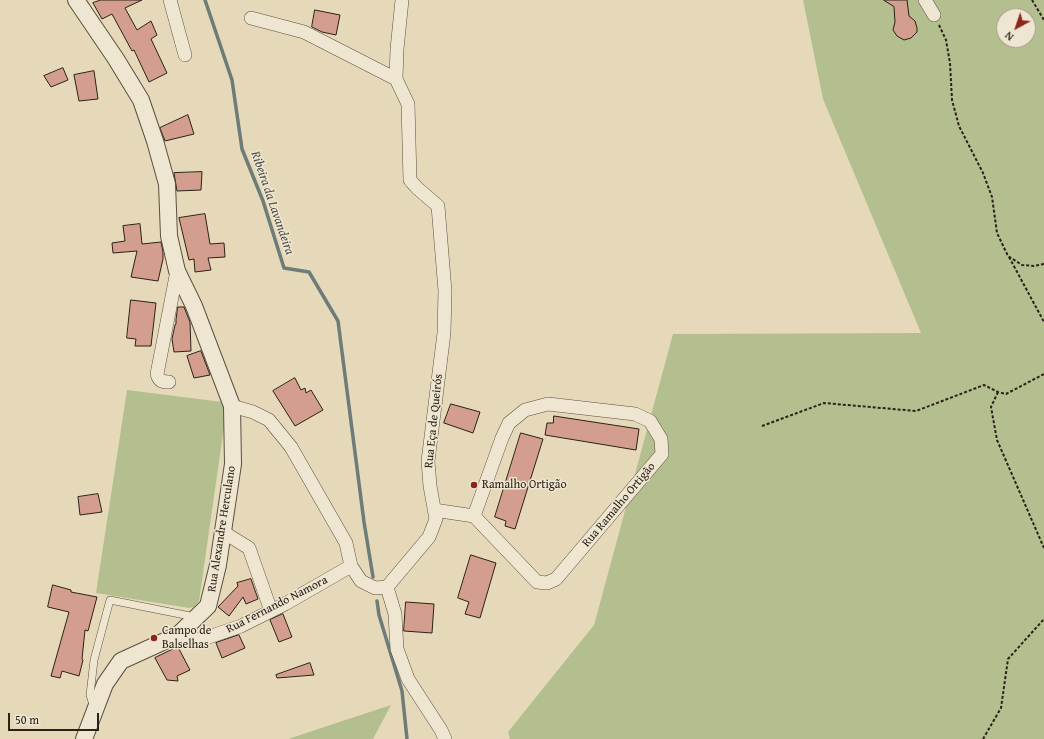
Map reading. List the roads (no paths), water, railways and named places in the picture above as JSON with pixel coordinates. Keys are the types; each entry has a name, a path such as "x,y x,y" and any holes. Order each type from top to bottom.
{"street":[{"name":"Rua Alexandre Herculano","path":"76,0 116,59 141,100 155,141 167,184 169,236 177,271 194,306 232,406 233,464 218,565 208,606 178,635 121,661 105,684 84,739"},
{"path":"170,0 185,55"},
{"name":"Rua Eça de Queirós","path":"387,587 429,537 436,519 430,486 428,461 444,333 445,291 438,206 410,180 408,104 396,78 397,49 402,0"},
{"path":"925,0 934,15"},
{"path":"251,18 304,32 396,78"},
{"path":"169,382 163,382 159,379 157,374 177,271"},
{"name":"Rua Ramalho Ortigão","path":"548,404 635,414 650,421 661,439 662,454 556,579 547,583 537,582 474,516 502,438 509,423 525,410 548,404"},
{"path":"232,406 253,412 269,420 291,447 346,543 351,566 361,581 375,588 387,587 395,614 398,649 408,679 441,736"},
{"path":"434,510 474,516"},
{"path":"223,532 249,548 271,611"},
{"name":"Rua Fernando Namora","path":"178,635 200,640 241,626 351,566"}],"lane":[{"path":"95,711 90,695 94,660 110,600 197,618"}],"waterway":[{"name":"Ribeira da Lavandeira","path":"205,0 232,80 242,149 263,201 284,268 309,272 338,321 364,522 373,577"},
{"name":"Ribeira da Lavandeira","path":"377,601 379,615 402,691 407,739"}],"place":[{"name":"Ramalho Ortigão","path":"474,485"},
{"name":"Campo de Balselhas","path":"154,638"}]}
